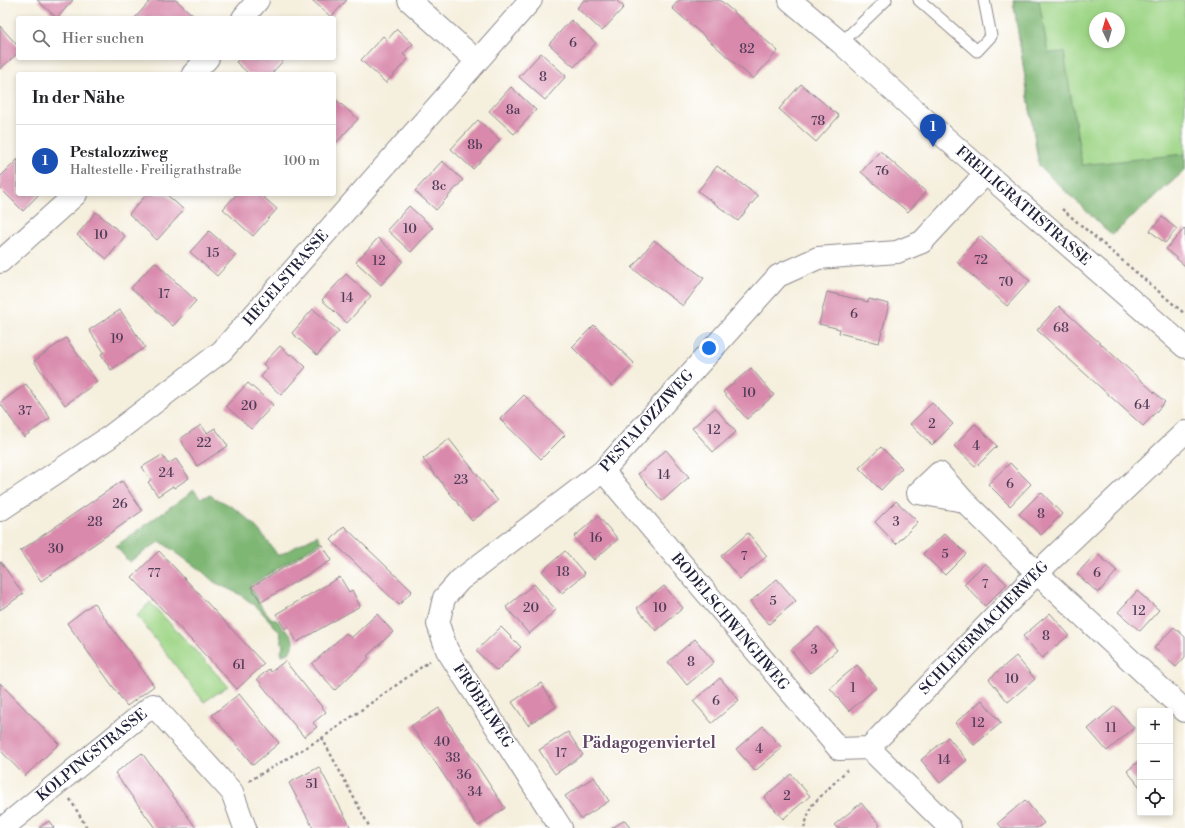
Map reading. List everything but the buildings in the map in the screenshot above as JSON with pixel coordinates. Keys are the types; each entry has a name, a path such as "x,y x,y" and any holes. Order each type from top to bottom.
{"street":[{"path":"245,16 258,0"},
{"path":"409,0 477,61"},
{"name":"HEGELSTRASSE","path":"0,510 108,438 222,351 531,0"},
{"name":"FREILIGRATHSTRASSE","path":"790,0 841,43 871,72 986,174 1185,347"},
{"path":"196,72 206,60"},
{"name":"PESTALOZZIWEG","path":"460,580 602,471 778,276 818,258 897,252 922,242 986,174"},
{"path":"0,262 74,196"},
{"name":"SCHLEIERMACHERWEG","path":"869,748 1037,572 1185,432"},
{"name":"BODELSCHWINGHWEG","path":"602,471 839,750 869,748"},
{"path":"964,501 1185,711"},
{"name":"FRÖBELWEG","path":"460,580 444,598 438,624 447,650 561,828"},
{"name":"KOLPINGSTRASSE","path":"3,828 153,705 232,792 244,828"},
{"path":"869,748 950,828"}],"lane":[{"path":"841,43 886,0"},
{"path":"919,0 977,51 992,36 984,0"}],"path":[{"path":"232,792 322,738 447,650"},
{"path":"322,738 370,828"},
{"path":"804,828 811,806 869,748"},
{"path":"60,781 87,828"}],"green space":[{"path":"1013,0 1185,0 1185,170 1112,235 1039,166"},
{"path":"1013,0 1039,0 1048,53 1064,52 1082,165 1185,154 1185,170 1112,235 1039,166"},
{"path":"194,490 200,498 211,495 238,511 260,532 278,556 317,535 321,542 250,586 261,606 271,618 278,621 283,629 289,632 293,639 293,645 289,653 282,655 281,652 283,646 279,631 258,608 241,595 214,582 203,572 160,541 129,562 116,546"},
{"path":"150,602 228,686 204,702 137,616"}],"place":[{"name":"Pestalozziweg","path":"933,147"}],"district":[{"name":"Pädagogenviertel","path":"649,743"}]}
